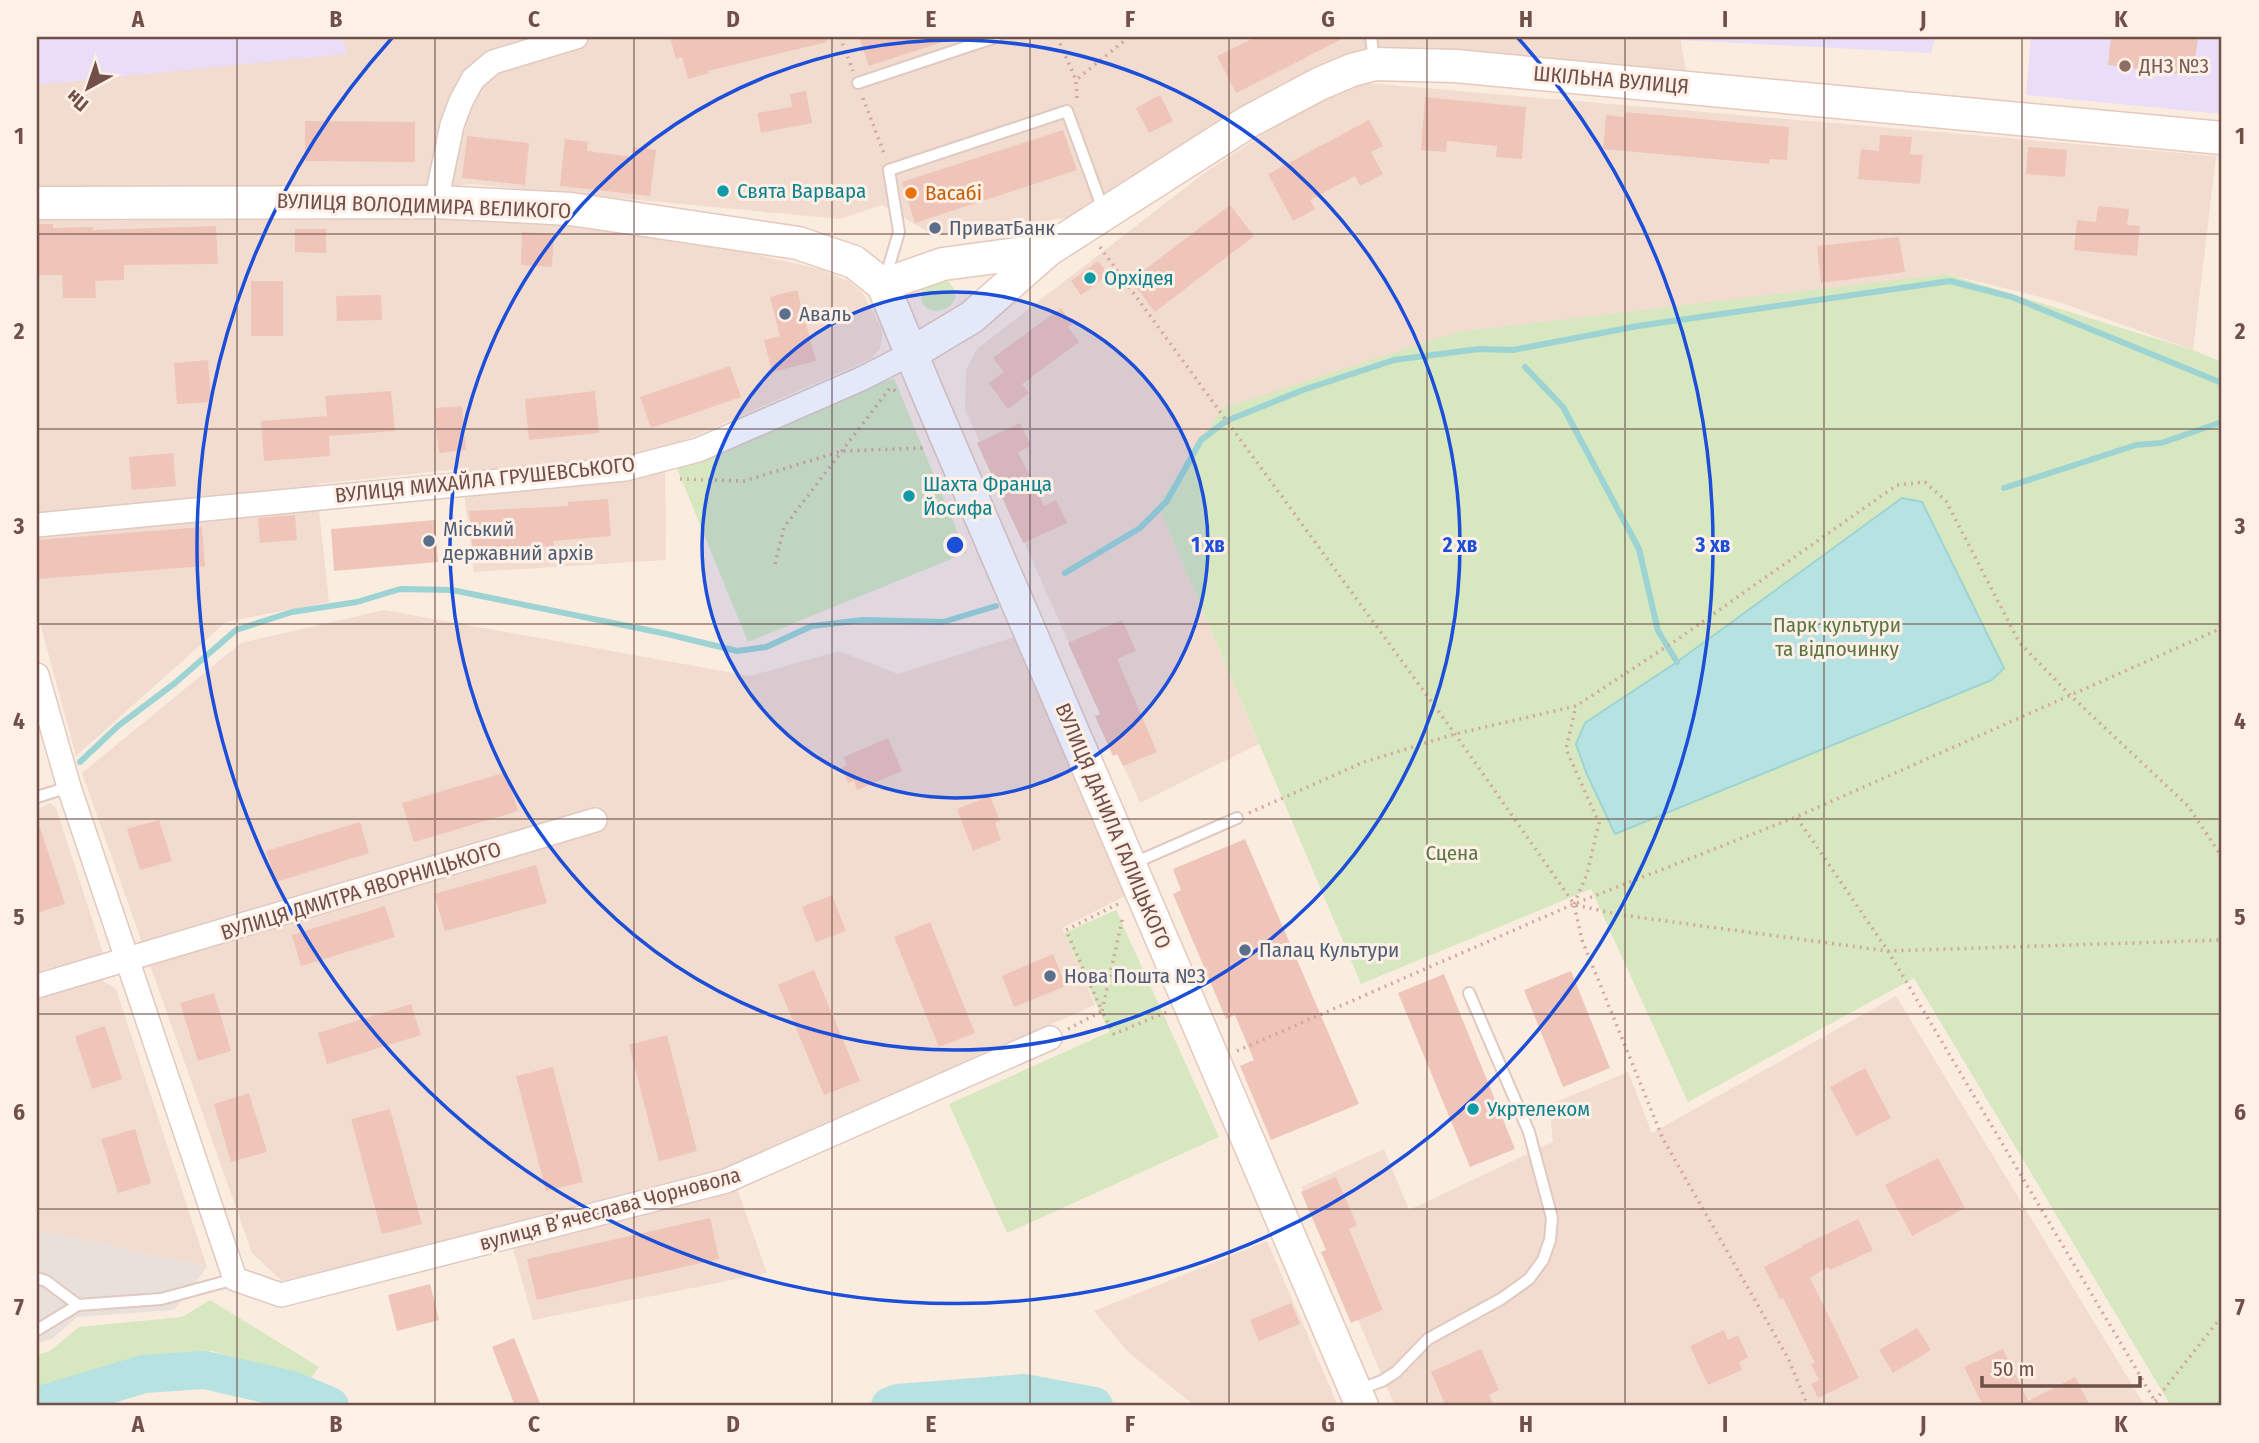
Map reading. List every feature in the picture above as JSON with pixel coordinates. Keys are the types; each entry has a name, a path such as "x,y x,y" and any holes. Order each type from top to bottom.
{"main road":[{"name":"ШКІЛЬНА ВУЛИЦЯ","path":"912,353 972,317 1048,250 1094,219 1248,122 1352,69 1373,50 1455,66 2222,138"},
{"name":"ВУЛИЦЯ ВОЛОДИМИРА ВЕЛИКОГО","path":"37,203 436,202 571,209 798,243 855,262 883,285"},
{"name":"ШКІЛЬНА ВУЛИЦЯ","path":"883,285 943,264 1048,250"},
{"name":"ВУЛИЦЯ ДАНИЛА ГАЛИЦЬКОГО","path":"883,285 1359,1399"}],"street":[{"path":"436,202 452,125 473,79 493,62 574,37"},
{"name":"ВУЛИЦЯ МИХАЙЛА ГРУШЕВСЬКОГО","path":"37,524 625,469 698,450 861,379 912,353"},
{"path":"37,675 69,787 235,1279"},
{"name":"ВУЛИЦЯ ДМИТРА ЯВОРНИЦЬКОГО","path":"37,986 595,820"},
{"name":"вулиця Вʼячеслава Чорновола","path":"235,1279 281,1295 726,1181 1050,1038"}],"lane":[{"path":"858,83 996,37"},
{"path":"883,285 900,232 889,170 1067,111 1094,219"},
{"path":"37,797 69,787"},
{"path":"1130,864 1237,818"},
{"path":"1359,1399 1396,1372 1429,1339 1500,1300 1530,1279 1543,1260 1550,1240 1552,1218 1530,1132 1469,993"},
{"path":"37,1278 46,1281 78,1305"},
{"path":"37,1330 78,1305 161,1299 235,1279"}],"path":[{"path":"1057,37 1076,80 1078,107"},
{"path":"1076,80 1129,37"},
{"path":"1094,219 1218,409 1455,734 1574,904 1582,940 1663,1139 1788,1357 1808,1406"},
{"path":"775,564 784,527 890,387 901,394"},
{"path":"678,479 744,481 842,450 932,447"},
{"path":"1237,818 1364,762 1455,734 1576,706 1675,641 1897,485 1924,482 1946,501 2019,642 2070,695 2188,806 2222,857"},
{"path":"1214,1062 1574,904 1796,817 2222,628"},
{"path":"1574,904 1587,874 1599,823 1566,749 1576,706"},
{"path":"1796,817 1888,951 2157,1404 2222,1316"},
{"path":"1127,900 1066,930 1102,1011 1114,1034 1176,1008"},
{"path":"1574,904 1621,915 1888,951 2222,940"},
{"path":"1102,1011 1124,912"},
{"path":"1050,1038 1102,1011"}],"shaded area":[{"path":"37,37 1680,37 1686,71 1413,50 1361,51 1073,217 935,236 882,205 840,219 469,184 423,193 37,191"},
{"path":"37,37 342,37 347,54 37,85"},
{"path":"1680,37 1935,37 1931,53 1681,40"},
{"name":"ДНЗ №3","path":"2031,37 2222,37 2222,114 2026,95"},
{"path":"1355,82 2216,156 2193,350 2056,301 1947,274 1158,505 1259,744 1140,803 965,409 966,370 977,349 1203,174 1332,89"},
{"path":"37,216 543,218 709,244 820,269 848,281 862,292 882,329 882,339 880,348 871,359 665,449 666,560 474,572 461,469 316,484 329,602 226,622 76,756 37,612"},
{"path":"384,610 750,676 839,651 898,674 1020,635 1131,893 1062,928 1095,1005 729,1166 767,1273 533,1320 507,1227 282,1281 252,1253 82,773 241,643"},
{"path":"50,803 56,808 103,953 37,972 37,810"},
{"path":"98,978 116,989 207,1267 37,1230 37,996"},
{"path":"1896,996 2145,1406 1395,1406 1301,1187 1384,1149 1409,1210 1553,1142 1549,1105 1628,1072 1652,1133"},
{"path":"37,1230 207,1267 174,1310 77,1317 52,1339 37,1343"},
{"path":"1267,1241 1338,1406 1195,1406 1128,1352 1094,1311"}],"green space":[{"name":"Парк культури та відпочинку","path":"1947,274 2193,350 2222,362 2222,1406 2171,1406 1914,978 1688,1102 1591,889 1361,984 1158,505 1223,408 1458,332"},
{"path":"945,279 954,289 955,298 943,310 934,311 926,307 922,299 923,286"},
{"path":"894,378 966,553 748,642 676,466"},
{"path":"1116,910 1219,1137 1007,1233 949,1104 1109,1032 1064,933"},
{"path":"210,1300 319,1367 307,1384 213,1351 142,1358 37,1389 37,1355 50,1351 79,1327 182,1317"}],"water":[{"path":"1902,498 1922,502 2004,668 1992,680 1615,834 1576,744 1585,723 1677,662"}],"building":[{"path":"670,37 826,37 827,42 708,71 709,73 688,79 682,57 676,59"},
{"path":"859,37 949,37 949,40 869,66"},
{"path":"1256,37 1346,37 1236,93 1217,56"},
{"path":"2111,37 2198,37 2193,76 2108,65"},
{"path":"806,91 812,123 761,133 757,113 792,107 790,94"},
{"path":"1160,95 1173,121 1149,133 1136,108"},
{"path":"1425,97 1526,107 1522,159 1496,157 1497,146 1447,141 1446,152 1421,150"},
{"path":"1625,112 1789,127 1787,160 1770,159 1769,164 1603,149 1606,115 1624,117"},
{"path":"1369,120 1383,146 1371,152 1383,174 1360,186 1355,176 1310,200 1315,209 1293,221 1268,174"},
{"path":"305,121 415,122 415,162 305,161"},
{"path":"1063,130 1077,170 915,223 902,182"},
{"path":"1880,135 1912,137 1910,154 1923,155 1920,184 1858,179 1861,149 1879,151"},
{"path":"467,136 529,143 525,185 462,178"},
{"path":"565,139 588,142 587,151 632,157 633,147 656,150 650,196 560,186"},
{"path":"2028,147 2067,150 2065,177 2026,174"},
{"path":"1230,205 1254,236 1155,312 1131,280"},
{"path":"2098,206 2129,209 2127,225 2140,226 2137,256 2074,250 2077,220 2096,222"},
{"path":"37,224 53,224 53,228 93,227 93,230 216,226 218,264 124,265 124,280 95,281 96,298 63,298 62,275 37,275"},
{"path":"295,229 326,229 326,253 295,252"},
{"path":"522,232 554,234 552,267 521,265"},
{"path":"1899,237 1905,272 1821,283 1817,246"},
{"name":"Орхідея","path":"1098,261 1108,275 1081,295 1071,281"},
{"path":"251,281 283,281 283,336 251,336"},
{"path":"797,290 816,361 772,372 764,340 780,336 770,297"},
{"path":"381,295 382,320 337,321 336,296"},
{"path":"1061,308 1072,324 1068,327 1079,342 1022,384 1029,393 1008,409 989,383 1004,372 993,358"},
{"path":"208,360 211,402 177,404 174,363"},
{"path":"730,366 741,397 651,428 640,397"},
{"path":"391,391 395,431 329,436 330,456 264,461 261,421 327,416 325,396"},
{"path":"595,391 599,433 529,440 525,399"},
{"path":"462,406 466,450 439,453 434,408"},
{"path":"1020,423 1031,446 1018,452 1044,506 1056,500 1067,523 1023,543 977,443"},
{"path":"173,453 176,486 132,490 129,457"},
{"path":"608,499 611,536 553,541 554,546 473,551 469,511 568,506 568,502"},
{"path":"295,515 297,540 260,543 258,518"},
{"path":"435,520 438,562 334,571 331,529"},
{"path":"202,527 205,566 37,579 37,540"},
{"path":"1122,620 1136,651 1117,659 1157,752 1123,766 1117,754 1113,756 1095,716 1100,714 1068,643"},
{"path":"888,738 902,771 857,790 854,781 848,783 842,768 847,765 844,757"},
{"path":"506,772 518,811 414,842 402,803"},
{"path":"990,796 1000,821 995,823 1001,840 973,851 957,809"},
{"path":"159,820 172,861 140,870 127,829"},
{"path":"360,822 369,853 276,882 266,851"},
{"path":"40,827 65,904 37,913 37,828"},
{"name":"Палац Культури","path":"1245,839 1359,1104 1271,1140 1240,1066 1254,1060 1235,1015 1226,1019 1173,894 1181,890 1173,869"},
{"path":"536,865 547,903 445,931 434,894"},
{"path":"832,895 846,931 816,942 802,907"},
{"path":"385,906 395,937 301,966 292,935"},
{"path":"930,922 975,1033 939,1047 894,937"},
{"path":"1053,954 1066,986 1014,1007 1002,976"},
{"path":"814,970 860,1081 824,1095 778,985"},
{"path":"1571,971 1610,1068 1563,1087 1524,990"},
{"name":"Укртелеком","path":"1444,974 1515,1149 1470,1167 1398,993"},
{"path":"214,993 231,1051 198,1061 180,1003"},
{"path":"411,1004 421,1035 327,1064 318,1033"},
{"path":"105,1026 122,1079 92,1089 75,1036"},
{"path":"667,1035 697,1151 659,1161 629,1045"},
{"path":"553,1067 583,1182 546,1191 516,1076"},
{"path":"1865,1068 1891,1118 1856,1136 1830,1087"},
{"path":"249,1093 267,1152 231,1162 214,1104"},
{"path":"390,1109 422,1224 382,1234 351,1119"},
{"path":"135,1129 151,1183 118,1193 101,1139"},
{"path":"1938,1158 1965,1208 1912,1236 1885,1185"},
{"path":"1336,1177 1357,1225 1349,1229 1383,1310 1351,1323 1321,1252 1326,1250 1301,1192"},
{"path":"710,1218 719,1259 537,1300 527,1259"},
{"path":"1858,1219 1873,1250 1830,1270 1828,1267 1810,1278 1859,1378 1818,1398 1811,1384 1819,1380 1811,1364 1815,1363 1783,1298 1780,1299 1764,1267"},
{"path":"430,1284 439,1320 397,1331 388,1295"},
{"path":"1291,1303 1300,1324 1259,1341 1250,1320"},
{"path":"1917,1328 1931,1350 1893,1373 1879,1350"},
{"path":"1724,1330 1728,1340 1738,1335 1748,1357 1739,1362 1742,1370 1708,1385 1690,1346"},
{"path":"514,1338 541,1406 515,1406 492,1347"},
{"path":"1481,1349 1499,1390 1489,1395 1494,1406 1446,1406 1431,1372"},
{"path":"2003,1349 2028,1401 2075,1377 2090,1406 1983,1406 1964,1367"}],"waterway":[{"path":"1065,573 1140,528 1167,501 1201,440 1226,421 1303,390 1394,360 1479,349 1513,350 1638,326 1950,281 2012,297 2222,383"},
{"path":"1525,367 1563,407 1639,549 1658,631 1677,662"},
{"path":"2004,488 2136,445 2161,443 2222,422"},
{"path":"80,762 118,726 175,683 236,630 292,612 357,602 400,589 452,590 737,651 766,647 812,626 863,620 943,622 996,606"},
{"path":"37,1406 144,1374 205,1370 292,1390 330,1406"},
{"path":"890,1406 898,1403 1024,1393 1094,1406"}],"place":[{"name":"ДНЗ №3","path":"2125,66"},
{"name":"Свята Варвара","path":"723,191"},
{"name":"Васабі","path":"911,193"},
{"name":"ПриватБанк","path":"935,228"},
{"name":"Орхідея","path":"1090,278"},
{"name":"Аваль","path":"785,314"},
{"name":"Шахта Франца Йосифа","path":"909,496"},
{"name":"Міський державний архів","path":"429,541"},
{"name":"Палац Культури","path":"1245,950"},
{"name":"Нова Пошта №3","path":"1050,976"},
{"name":"Укртелеком","path":"1473,1109"}],"park label":[{"name":"Сцена","path":"1452,853"}]}
